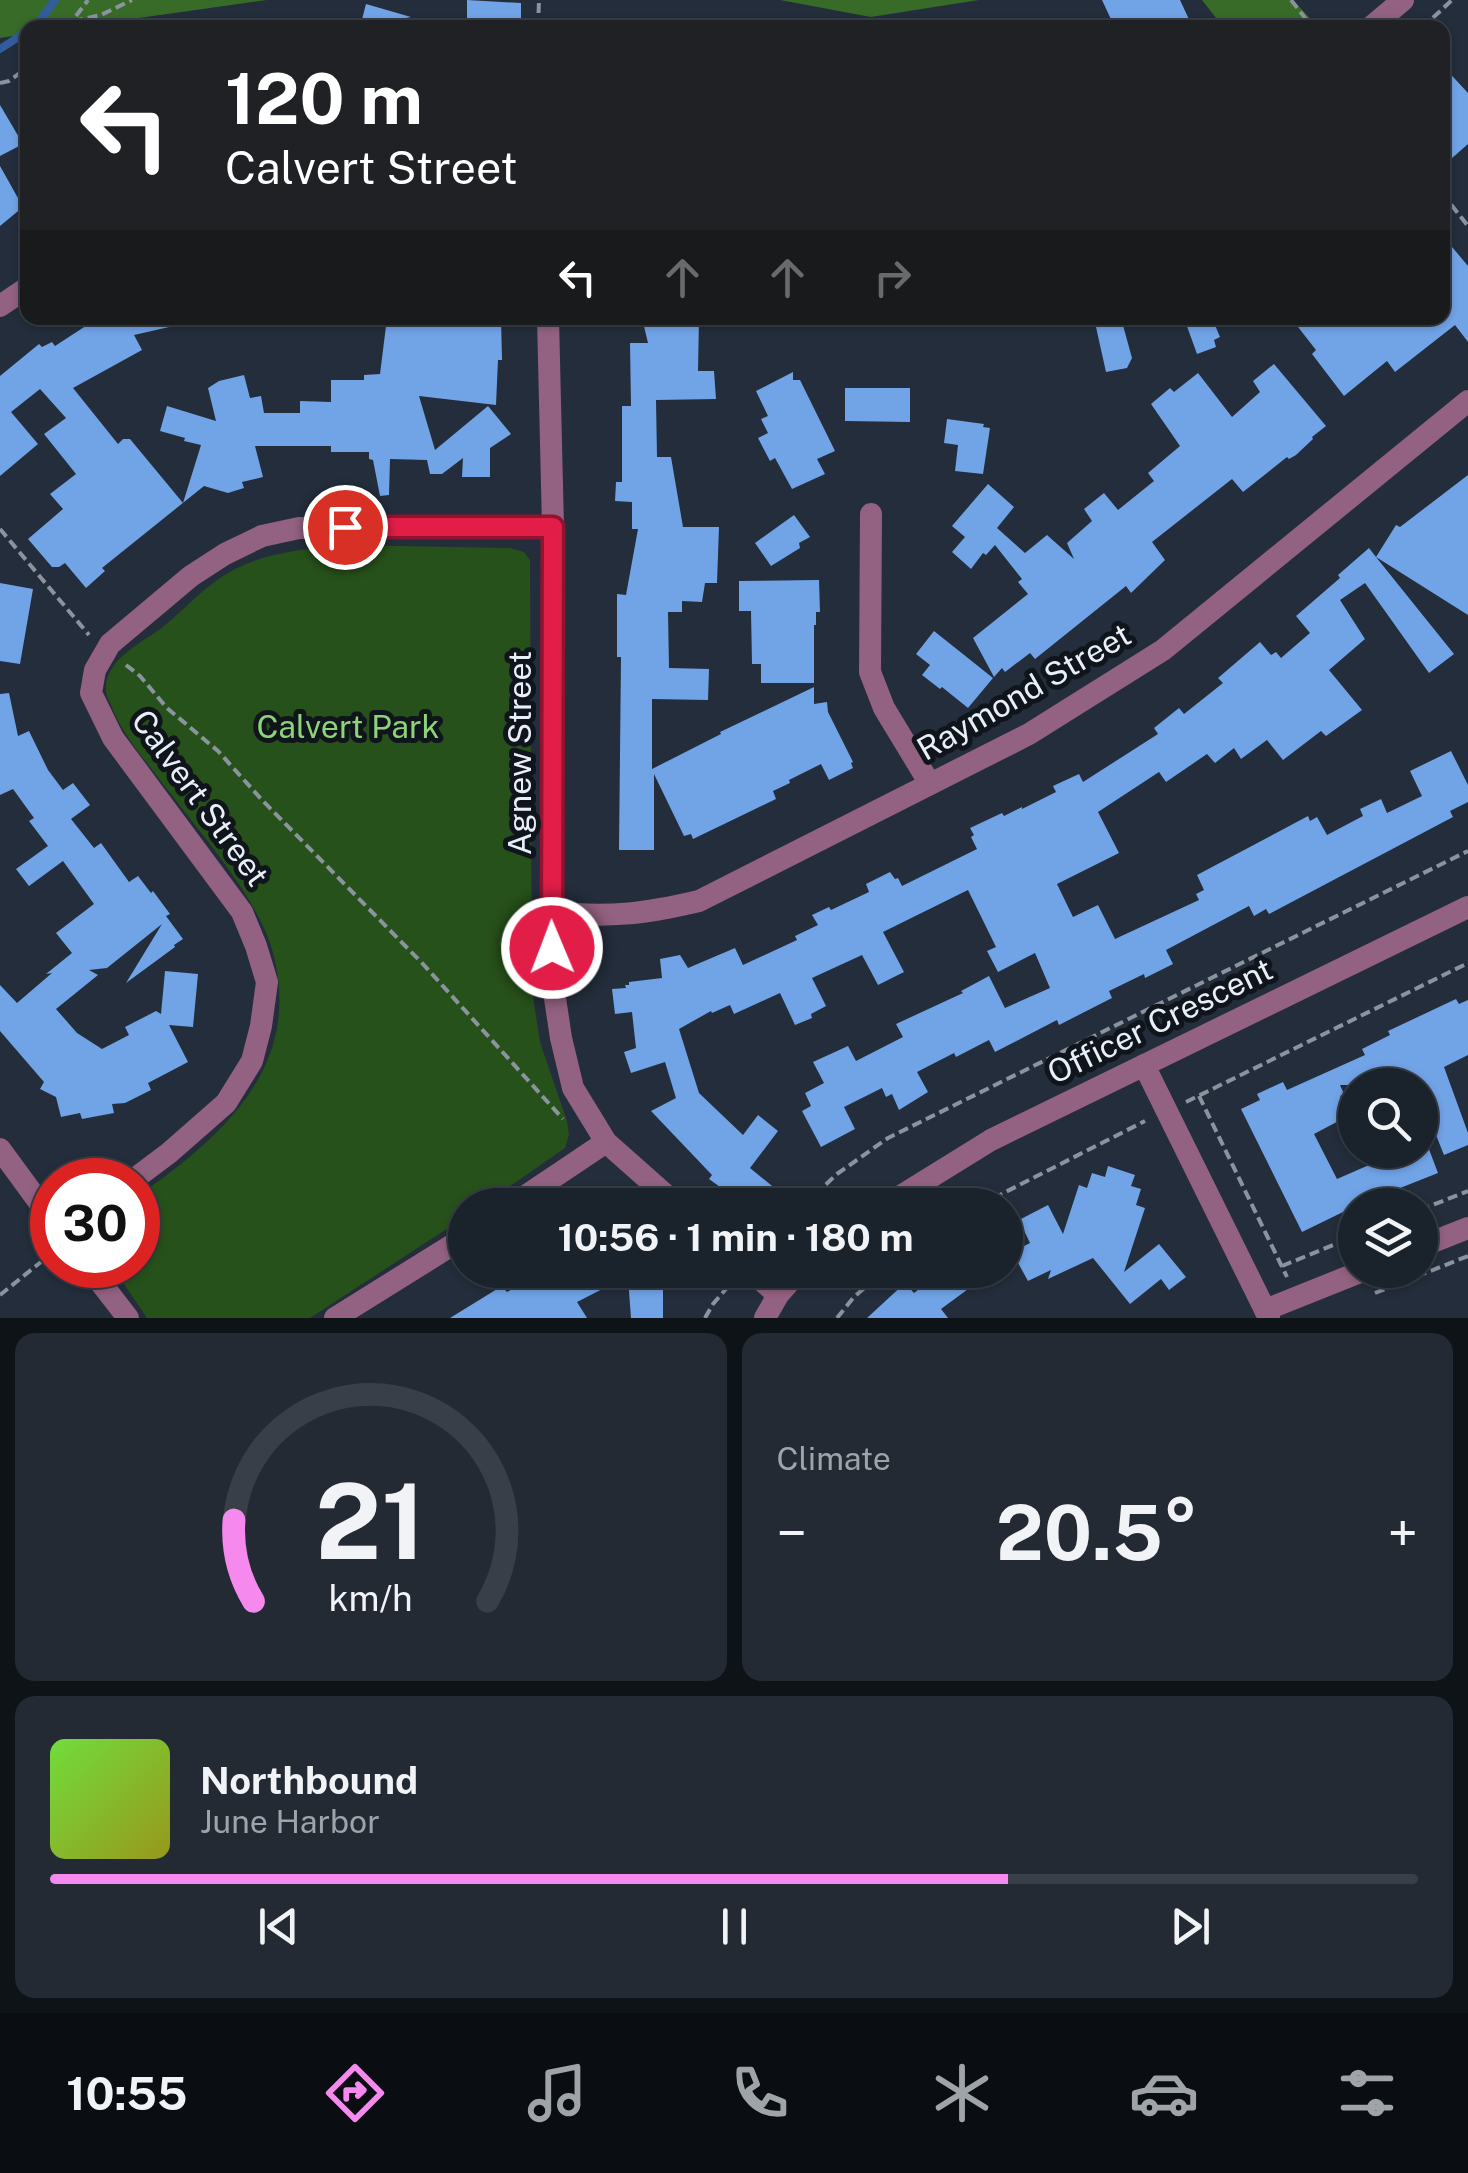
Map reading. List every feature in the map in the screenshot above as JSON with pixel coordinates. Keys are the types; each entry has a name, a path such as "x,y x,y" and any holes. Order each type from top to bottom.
{"street":[{"path":"1379,20 1403,0"},
{"name":"Agnew Street","path":"548,325 553,527 552,985 573,1088 606,1142 658,1188"},
{"name":"Raymond Street","path":"551,912 604,916 652,912 699,901 1029,734 1163,650 1468,401"},
{"path":"871,514 870,672 884,708 930,784"},
{"path":"105,649 191,576 262,536 299,528 553,527"},
{"name":"Calvert Street","path":"105,649 95,670 91,693 112,738 242,912 266,982 262,1026 252,1061 226,1103 160,1159"},
{"name":"Officer Crescent","path":"913,1188 991,1140 1468,908"},
{"path":"1144,1065 1267,1314 1338,1282"},
{"path":"537,1188 606,1142"},
{"path":"0,1149 30,1190"},
{"path":"1438,1240 1468,1228"},
{"path":"335,1318 448,1247"},
{"path":"105,1288 128,1318"},
{"path":"765,1288 778,1296"},
{"path":"765,1318 785,1288"}],"path":[{"path":"80,20 132,0"},
{"path":"1291,0 1307,20"},
{"path":"1431,20 1452,0"},
{"path":"1450,203 1468,226"},
{"path":"0,529 92,639 140,676 167,708 218,751 469,1012 572,1129"},
{"path":"823,1188 888,1138 1468,851"},
{"path":"1338,1243 1282,1266 1199,1096 1468,963"},
{"path":"1014,1188 1136,1126"},
{"path":"1438,1203 1468,1191"},
{"path":"1365,1297 1468,1256"},
{"path":"0,1295 30,1271"},
{"path":"705,1318 729,1288"},
{"path":"837,1318 865,1288"}],"green space":[{"path":"0,0 267,0 125,20 20,20 20,35 0,38"},
{"path":"780,0 979,0 871,17"},
{"path":"1202,0 1293,0 1312,20 1218,20"},
{"name":"Calvert Park","path":"338,545 510,548 524,552 530,560 532,990 540,1042 569,1135 565,1148 507,1188 448,1188 448,1228 310,1318 147,1318 127,1288 160,1288 160,1180 228,1121 251,1091 268,1059 278,1024 279,986 262,923 221,859 127,735 107,696 107,679 127,652 228,573 296,551"}],"building":[{"path":"467,0 521,3 521,20 467,20"},
{"path":"1102,0 1180,0 1189,20 1111,20"},
{"path":"366,4 411,17 396,20 362,20"},
{"path":"1450,74 1468,93 1468,144 1451,159"},
{"path":"0,105 20,146 0,156"},
{"path":"0,166 20,202 20,209 0,226"},
{"path":"1450,245 1468,266 1468,342 1455,325 1395,372 1387,361 1344,396 1312,354 1316,350 1296,325 1450,325"},
{"path":"87,325 178,325 134,335 142,350 73,388 118,444 130,439 183,503 102,568 105,571 86,588 65,563 52,567 28,539 63,509 50,494 76,474 44,434 66,418 40,389 11,412 38,444 0,476 0,376 39,344 42,347 52,342 55,346"},
{"path":"386,325 501,325 502,360 498,360 496,405 419,396 435,450 488,406 511,434 490,448 490,477 462,477 463,458 442,474 430,474 427,460 390,459 389,495 380,496 369,452 331,452 331,446 255,446 263,477 242,482 244,488 228,493 204,486 183,503 201,445 160,431 167,406 216,421 208,388 244,375 250,398 261,396 264,413 300,413 300,401 331,402 331,380 364,380 364,375 380,374"},
{"path":"644,325 699,325 698,371 714,371 716,399 656,400 657,457 671,457 683,527 719,527 717,583 705,583 702,602 682,601 682,612 668,612 669,668 709,669 708,700 652,699 652,769 814,687 814,704 827,702 853,768 829,780 821,764 773,791 776,799 693,839 691,834 684,836 654,774 654,850 619,850 621,657 617,657 617,594 626,595 638,529 632,529 632,502 615,501 616,482 622,482 622,406 631,406 630,343 648,343"},
{"path":"1096,325 1123,325 1132,358 1127,368 1106,372"},
{"path":"1187,325 1215,325 1220,337 1214,340 1216,347 1197,354"},
{"path":"1274,364 1326,426 1296,455 1287,457 1243,492 1232,479 1152,542 1165,560 1131,593 1126,586 1035,659 1030,653 1005,672 1002,668 994,677 973,638 1028,594 1018,582 1022,579 995,545 971,569 952,552 965,537 952,526 988,484 1014,507 997,528 1025,553 1047,535 1074,559 1067,543 1092,521 1084,509 1104,493 1118,510 1154,481 1148,473 1180,446 1151,404 1198,373 1232,417 1260,392 1253,381"},
{"path":"793,372 793,380 800,380 835,451 817,459 825,474 792,489 775,458 770,461 758,438 768,433 761,419 768,416 756,391"},
{"path":"845,388 910,388 910,422 845,421"},
{"path":"947,419 990,428 983,474 955,471 958,445 944,443"},
{"path":"1468,475 1468,615 1376,557 1396,525 1400,527"},
{"path":"794,515 810,537 771,566 755,543"},
{"path":"1369,548 1454,654 1429,673 1365,583 1340,600 1365,639 1329,670 1362,710 1326,736 1321,731 1283,760 1267,740 1241,759 1234,748 1215,763 1207,754 1166,782 1159,772 1098,812 1119,853 1057,884 1073,917 1098,905 1115,939 1199,900 1196,894 1204,890 1197,875 1308,816 1310,821 1317,817 1327,835 1363,816 1360,809 1381,799 1387,813 1422,796 1410,771 1451,751 1468,785 1468,802 1450,811 1453,817 1269,914 1266,909 1254,916 1249,906 1166,950 1173,964 1109,991 1112,998 1059,1025 1057,1020 995,1052 989,1040 917,1072 928,1092 899,1110 892,1094 886,1097 882,1088 844,1107 855,1129 821,1147 802,1111 811,1106 805,1093 824,1083 813,1062 848,1046 856,1061 903,1037 896,1024 963,993 989,976 1005,1008 1050,988 1035,953 998,972 987,951 996,947 968,890 883,932 904,972 878,985 862,955 812,978 826,1006 811,1014 812,1018 795,1025 780,993 734,1014 730,1005 711,1011 679,1029 699,1093 743,1135 758,1115 778,1131 750,1168 775,1188 721,1188 709,1179 712,1175 651,1111 676,1098 665,1062 631,1073 624,1052 636,1048 632,1012 615,1014 612,989 626,988 629,982 662,978 660,959 680,955 688,968 735,948 743,965 797,940 795,936 818,925 812,915 869,892 866,884 890,872 902,886 977,849 970,828 1002,813 1004,816 1022,809 1056,792 1053,786 1079,774 1083,782 1158,734 1154,728 1179,708 1184,714 1223,683 1218,678 1260,642 1271,655 1276,652 1281,658 1310,633 1296,616"},
{"path":"819,580 814,683 761,683 761,664 752,664 751,611 739,611 739,581"},
{"path":"0,583 33,589 20,664 0,661"},
{"path":"934,631 993,678 968,708 922,675 930,665 916,654"},
{"path":"9,693 18,736 29,731 48,770 63,790 73,783 90,805 71,819 94,848 101,843 129,882 138,876 153,891 183,939 126,983 162,924 107,968 89,970 98,975 56,1009 77,1033 102,1049 129,1035 125,1027 156,1011 161,1014 165,971 198,974 193,1027 169,1025 188,1062 148,1083 151,1090 125,1103 112,1104 114,1113 82,1119 80,1113 61,1117 56,1097 40,1089 44,1082 0,1031 0,985 17,1003 52,973 46,974 72,953 56,933 94,904 63,861 29,886 16,869 48,846 29,821 34,818 13,789 0,795 0,694"},
{"path":"1456,999 1459,1004 1468,1000 1468,1055 1444,1067 1468,1133 1468,1145 1444,1155 1438,1140 1438,1068 1338,1068 1338,1121 1314,1134 1337,1179 1362,1168 1436,1168 1438,1173 1400,1188 1338,1188 1338,1214 1302,1232 1241,1109 1260,1100 1257,1094 1283,1082 1287,1090 1365,1055 1362,1049 1390,1035 1388,1031"},
{"path":"1108,1166 1135,1175 1131,1186 1141,1189 1136,1205 1145,1208 1124,1272 1159,1244 1186,1277 1169,1290 1161,1279 1130,1304 1093,1258 1048,1279 1051,1270 1028,1281 1023,1272 1023,1246 1030,1243 1023,1218 1048,1205 1063,1234 1079,1185 1087,1188 1092,1173 1105,1177"},
{"path":"499,1288 507,1292 514,1288 604,1288 577,1302 587,1318 450,1318"},
{"path":"629,1288 663,1290 663,1318 631,1318"},
{"path":"900,1288 910,1288 914,1293 921,1288 970,1288 941,1309 948,1318 867,1318"}],"waterway":[{"path":"40,20 55,0"},
{"path":"0,49 20,36"}],"route":[{"path":"345,527 553,527 552,948"}]}
